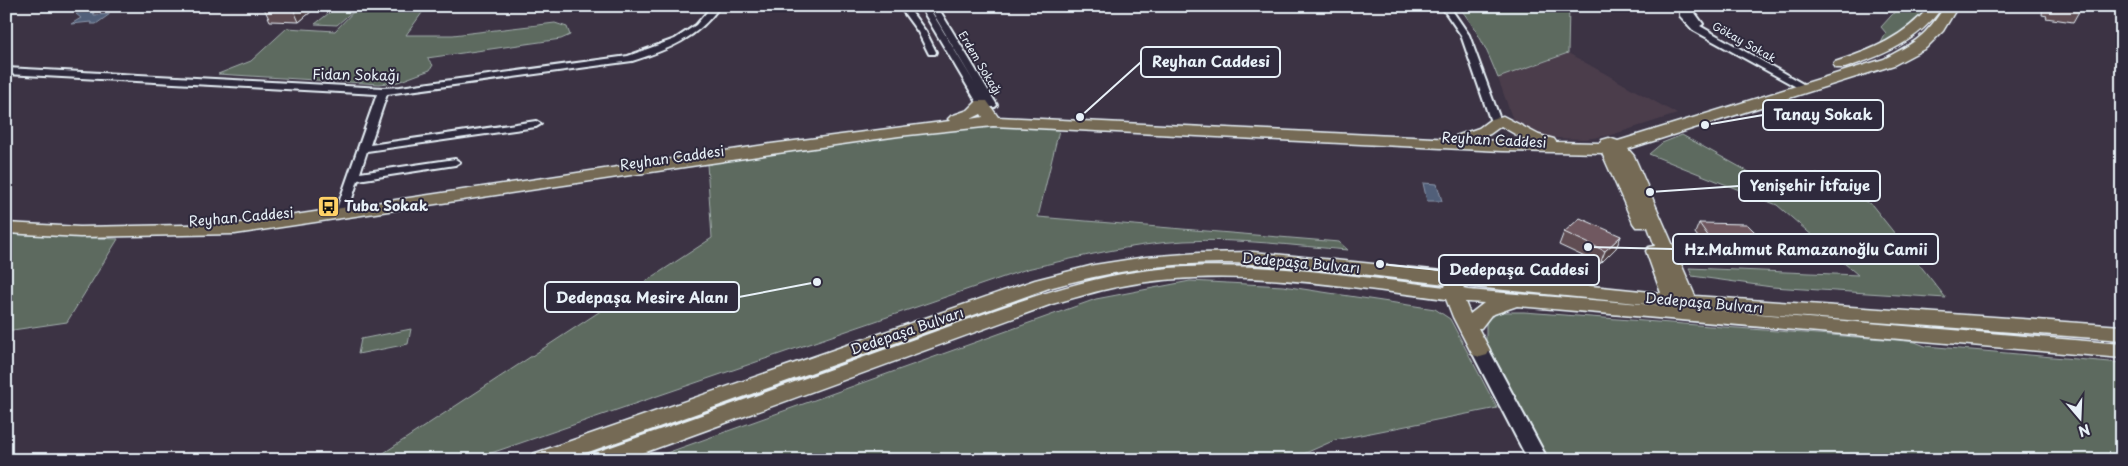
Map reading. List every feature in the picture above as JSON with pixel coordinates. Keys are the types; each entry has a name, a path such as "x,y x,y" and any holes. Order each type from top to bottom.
{"main road":[{"path":"991,112 1505,143 1612,146 1649,138 1723,112 1879,52 1904,39 1918,29 1937,6"},
{"path":"1612,146 1802,83 1889,62 1921,45 1942,23 1952,6"},
{"name":"Reyhan Caddesi","path":"6,219 66,224 157,224 251,219 343,210 899,131 991,112"},
{"name":"Reyhan Caddesi","path":"6,228 80,232 236,229 343,210 846,133 956,119 991,112 1033,117 1462,139 1505,143"},
{"path":"1499,122 1505,143"},
{"path":"1462,139 1481,133 1499,122"},
{"path":"1499,122 1533,138 1562,146 1602,161 1620,173"},
{"path":"1638,182 1638,158 1649,138"},
{"path":"1612,146 1620,173 1659,261 1671,278 1700,293 1747,306"},
{"path":"1612,146 1626,156 1638,182 1681,305"},
{"name":"Dedepaşa Bulvarı","path":"541,460 1042,284 1094,270 1154,261 1226,257 1285,260 1527,300 1747,306 2122,333"},
{"name":"Dedepaşa Bulvarı","path":"599,460 1046,299 1099,285 1178,274 1240,272 1309,277 1414,290 1460,289 1632,297 1681,305 2117,351"},
{"path":"1632,297 1647,293 1671,278"},
{"path":"1460,289 1469,322 1480,350"},
{"path":"1414,290 1443,304 1469,322"},
{"path":"1469,322 1483,311 1527,300"}],"street":[{"name":"Fidan Sokağı","path":"6,70 119,78 383,91 433,87 629,59 683,39 702,24 716,6"},
{"path":"904,7 920,6"},
{"name":"Erdem Sokağı","path":"924,6 991,112"},
{"name":"Erdem Sokağı","path":"934,6 991,112"},
{"path":"1445,6 1465,35 1499,122"},
{"path":"1452,6 1464,22 1482,56 1499,122"},
{"name":"Gökay Sokak","path":"1684,6 1682,10 1685,17 1696,28 1802,83"},
{"name":"Gökay Sokak","path":"1694,6 1691,13 1693,18 1703,27 1802,83"},
{"path":"904,7 922,32 932,52"},
{"path":"343,210 383,91"},
{"path":"363,149 536,124"},
{"path":"354,177 455,162"},
{"path":"1480,350 1538,460"}],"shaded area":[{"path":"1568,53 1677,114 1611,135 1586,139 1554,138 1541,135 1513,120 1498,78"}],"green space":[{"path":"359,6 427,6 406,35 453,35 555,23 567,27 570,35 561,39 427,58 433,65 430,70 398,82 379,84 218,74 251,61 287,28 335,31"},
{"path":"1458,6 1569,6 1568,53 1498,78 1481,40"},
{"path":"1900,6 1928,6 1916,22 1879,47 1886,33 1881,27"},
{"path":"333,10 354,10 337,25 315,24"},
{"path":"1002,126 1060,126 1038,217 1339,242 1348,250 1246,241 1205,240 1144,245 1086,256 1027,269 471,460 373,460 712,238 707,164 920,133"},
{"path":"1682,135 1778,188 1817,174 1872,205 1946,298 1772,287 1692,276 1689,268 1858,275 1777,205 1649,154 1662,143"},
{"path":"6,234 118,239 67,322 6,331"},
{"path":"1190,281 1283,286 1435,309 1450,319 1497,408 1335,440 1290,460 647,460 1096,299"},
{"path":"1500,312 1524,312 1896,340 1915,342 1925,346 2122,363 2122,460 1550,460 1504,379 1486,341 1486,320"},
{"path":"411,329 408,344 358,354 361,339"}],"water":[{"path":"93,11 94,15 110,14 96,24 91,24 91,22 71,24 81,18 76,14"},
{"path":"1423,183 1437,184 1442,201 1427,201"}],"building":[{"path":"1580,218 1621,236 1605,251 1564,232"},
{"path":"1699,223 1747,224 1767,244 1764,245 1771,254 1721,254"}],"place":[{"name":"Reyhan Caddesi","path":"1080,117"},
{"name":"Tanay Sokak","path":"1705,125"},
{"name":"Yenişehir İtfaiye","path":"1650,192"},
{"name":"Tuba Sokak","path":"328,206"},
{"name":"Hz.Mahmut Ramazanoğlu Camii","path":"1588,247"},
{"name":"Dedepaşa Caddesi","path":"1380,264"},
{"name":"Dedepaşa Mesire Alanı","path":"817,282"}]}
